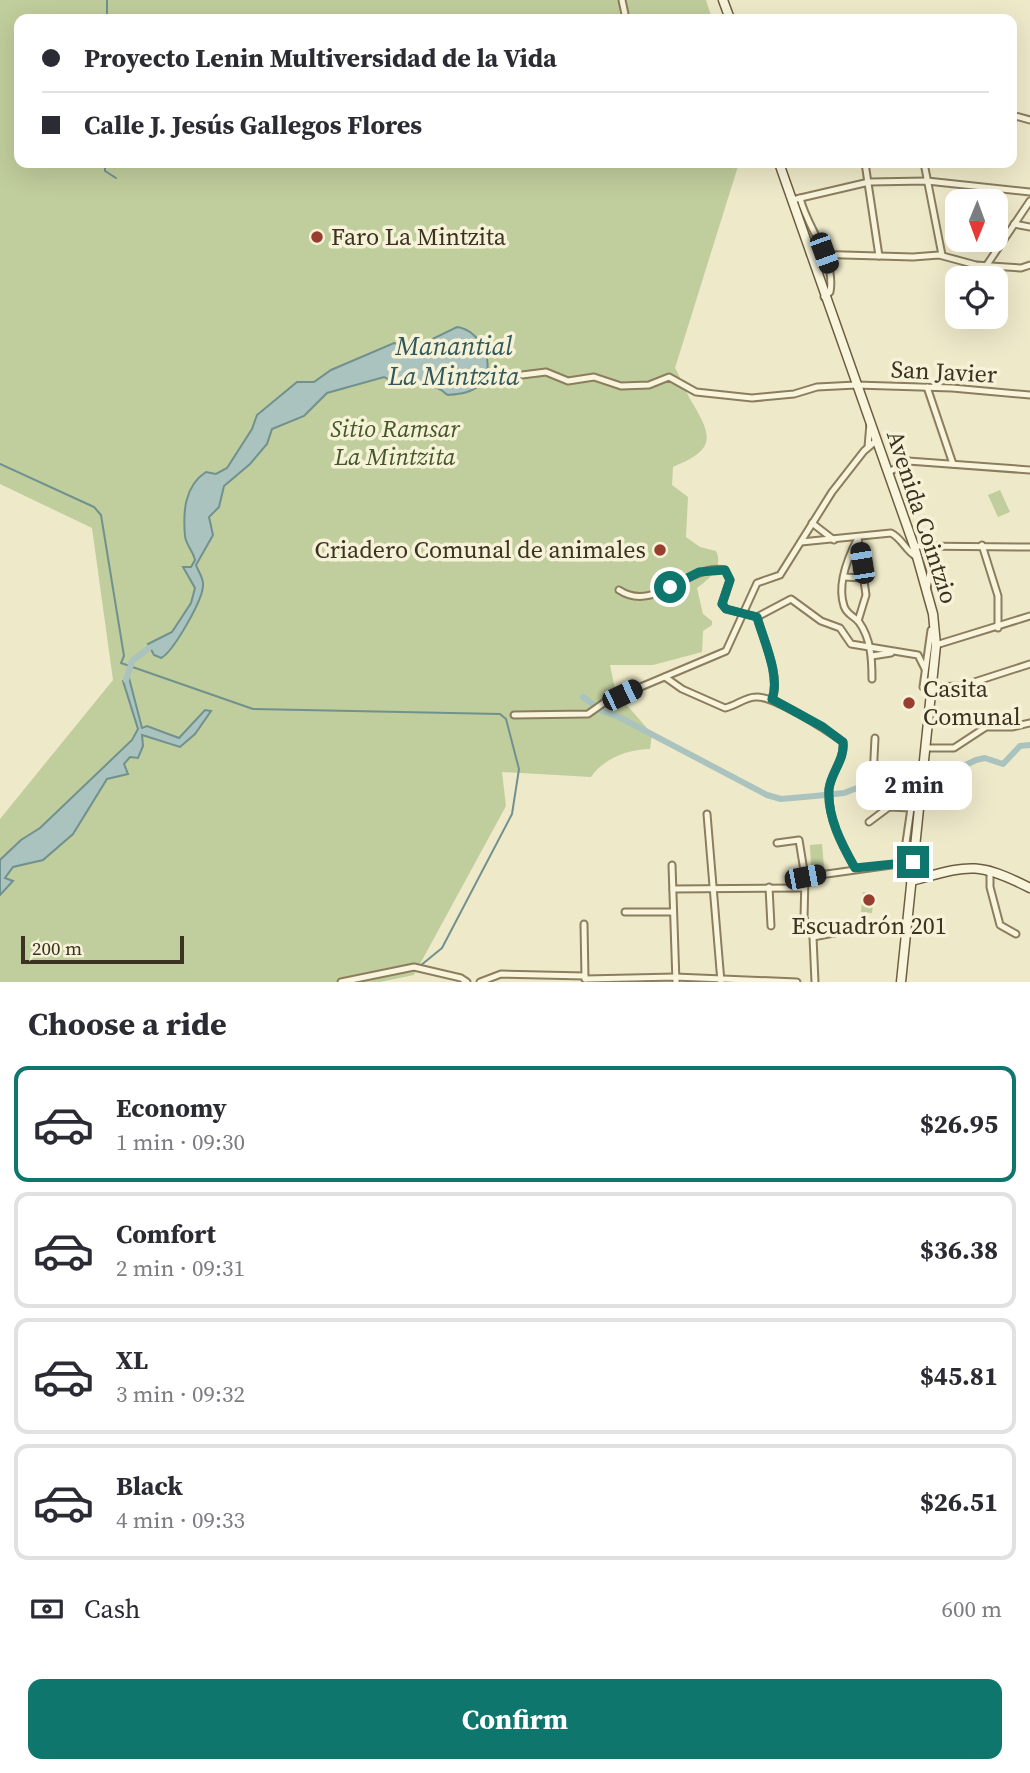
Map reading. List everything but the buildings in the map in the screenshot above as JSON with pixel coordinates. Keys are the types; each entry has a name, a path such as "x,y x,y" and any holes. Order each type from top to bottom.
{"main road":[{"name":"Avenida Cointzio","path":"781,168 796,199 824,297 914,545 933,614 936,645 922,774 915,808 913,862 901,982"},
{"path":"911,881 960,868 990,870 1030,888"}],"street":[{"path":"866,168 878,256"},
{"path":"925,168 942,255"},
{"path":"824,297 830,292 832,282 824,253 796,199 869,182 927,181 1030,192"},
{"path":"987,265 1030,201"},
{"path":"1014,224 1030,228"},
{"path":"810,254 942,255 987,265 1021,268 1030,265"},
{"name":"San Javier","path":"522,375 546,372 568,381 594,377 621,386 649,385 669,377 696,392 752,398 794,394 817,387 856,385 1030,395"},
{"path":"927,387 953,464"},
{"path":"867,447 870,420"},
{"path":"514,715 588,714 726,651 757,583 780,575 812,523 867,447 877,440"},
{"path":"888,472 908,461 1030,470"},
{"path":"812,523 834,540"},
{"path":"801,542 891,533 898,536 906,552 918,558"},
{"path":"858,538 847,559 842,603 847,613 858,621 871,647 872,679"},
{"path":"858,538 866,595 858,621"},
{"path":"926,544 930,572 926,590"},
{"path":"914,545 1030,547"},
{"path":"982,545 998,596 998,628"},
{"path":"619,590 635,597 656,594 694,574 725,570 730,580 722,604 726,609 757,617 791,599 821,621 836,625 851,644 918,655 925,669"},
{"path":"844,577 864,578"},
{"path":"836,625 847,613"},
{"path":"933,614 923,687 962,686 1029,665"},
{"path":"936,645 1030,616"},
{"path":"757,617 772,670 775,692 772,699"},
{"path":"872,656 897,652"},
{"path":"665,677 682,690 725,708 751,697 772,699 823,727 843,742 844,751 830,794 839,838 855,868"},
{"path":"925,748 954,748 986,727 1012,727 1030,723"},
{"path":"875,738 873,778 922,774"},
{"path":"869,822 889,807 915,808 902,863"},
{"path":"708,814 721,980"},
{"path":"778,843 799,840 805,877 804,918 813,937 815,982"},
{"path":"805,877 913,862"},
{"path":"673,865 676,980"},
{"path":"990,870 990,887 1000,925 1016,934"},
{"path":"769,887 771,926"},
{"path":"673,889 803,888"},
{"path":"625,912 673,912"},
{"path":"584,924 585,979"},
{"path":"813,937 839,932"},
{"path":"341,982 417,967 467,982"},
{"path":"480,982 501,974 585,979 797,982"}],"green space":[{"name":"Sitio Ramsar La Mintzita","path":"0,0 706,0 710,14 14,14 14,168 737,168 675,368 700,416 707,436 702,450 673,467 672,485 688,497 686,537 700,547 716,551 718,557 714,572 697,588 703,614 712,621 712,625 703,631 702,652 653,665 610,665 617,699 626,704 652,734 650,749 617,756 602,765 591,777 502,772 506,806 414,975 380,982 0,982 0,819 113,680 92,528 0,484"},
{"path":"1000,490 1010,512 998,517 988,495"},
{"path":"822,844 824,867 811,867 810,845"},
{"path":"863,892 874,893 872,913 861,912"}],"water":[{"name":"Manantial La Mintzita","path":"457,327 466,330 480,342 487,359 485,377 473,390 448,395 425,384 397,382 384,377 327,393 304,416 272,429 267,444 250,464 224,486 219,507 209,517 213,535 196,565 203,583 198,602 173,646 161,658 154,655 148,644 172,632 191,603 195,588 183,567 191,567 195,560 186,539 184,518 189,492 206,472 216,474 227,468 252,429 257,415 297,382 314,382 331,370 394,343 412,349"},
{"path":"129,678 142,728 147,726 179,738 205,710 211,711 195,734 180,747 142,735 143,746 138,758 130,757 124,764 128,774 107,779 73,834 43,860 13,867 5,878 13,881 0,895 0,860 21,840 40,828 132,740 138,729 123,681"}],"waterway":[{"path":"107,0 107,14"},
{"path":"105,168 105,171 116,178"},
{"path":"0,464 94,507 101,515 124,656 121,663 253,709 500,714 506,719 519,769 512,814 442,948 420,966"},
{"path":"126,680 132,661 149,648"},
{"path":"583,697 602,711 619,717 767,795 781,799 844,793 870,783 919,783"},
{"path":"928,783 976,760 985,758 1003,764 1020,746 1030,745"},
{"path":"363,980 412,970"}],"place":[{"name":"Faro La Mintzita","path":"317,237"},
{"name":"Criadero Comunal de animales","path":"660,550"},
{"name":"Casita Comunal","path":"909,703"},
{"name":"Escuadrón 201","path":"869,900"}],"route":[{"path":"670,587 699,572 720,569 730,575 722,604 726,609 757,617 772,670 775,692 772,699 784,708 823,727 843,742 844,751 829,791 839,838 855,868 913,862"}]}
